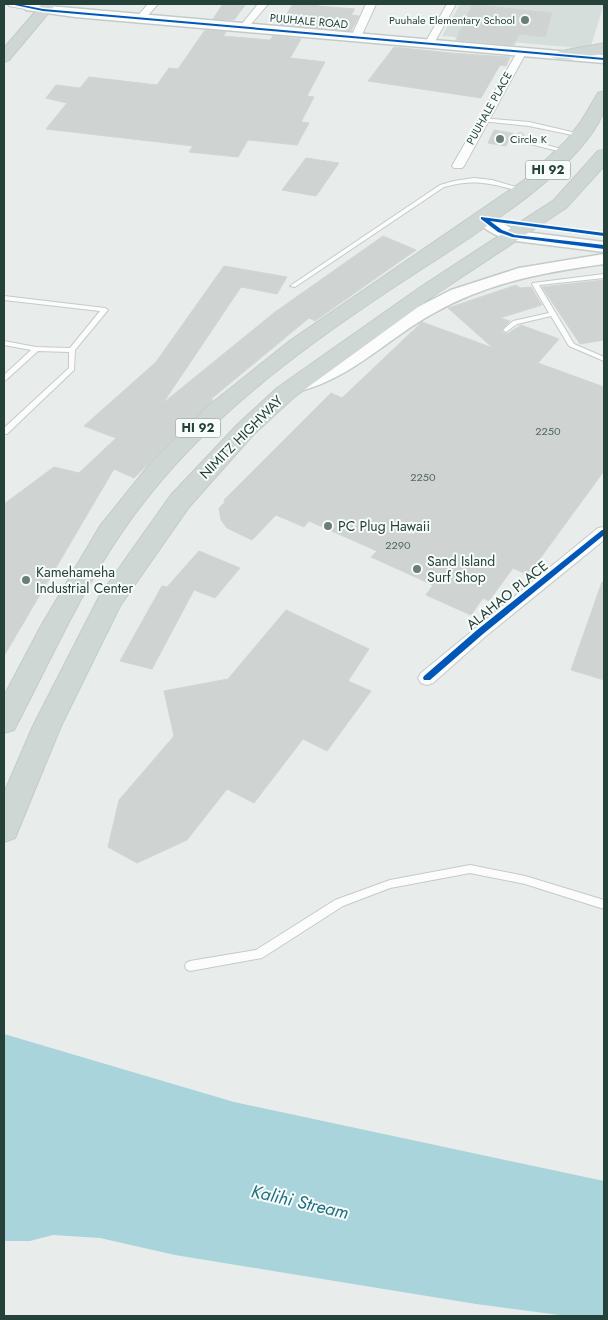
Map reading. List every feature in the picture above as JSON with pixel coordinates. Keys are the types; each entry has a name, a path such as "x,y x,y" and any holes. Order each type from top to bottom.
{"main road":[{"path":"4,42 39,6"},
{"path":"4,57 39,6"},
{"path":"558,55 587,53 604,48"},
{"path":"579,56 604,72"},
{"name":"HI 92","path":"4,722 109,532 146,484 196,430 264,371 353,305 523,190 582,135 604,96"},
{"name":"NIMITZ HIGHWAY","path":"4,830 47,726 109,602 180,501 245,430 285,393 429,290 522,231 560,204 582,182 604,155"}],"street":[{"name":"PUUHALE ROAD","path":"12,4 140,18 604,59"},
{"path":"140,18 153,4"},
{"path":"244,27 263,4"},
{"path":"356,37 371,4"},
{"path":"430,43 451,4"},
{"name":"PUUHALE PLACE","path":"458,166 522,51"},
{"path":"483,218 500,231 604,234"},
{"path":"522,231 604,247"},
{"path":"285,393 354,359 414,317 438,303 464,292 524,272 604,259"},
{"name":"ALAHAO PLACE","path":"428,678 480,632 604,532"}],"lane":[{"path":"482,120 582,135"},
{"path":"520,135 516,139 536,141 566,151"},
{"path":"293,286 442,186 464,179 480,179 523,190"},
{"path":"604,276 535,284 571,345 604,359"},
{"path":"4,298 105,310 72,350 72,369 4,432"},
{"path":"506,330 515,322 553,314"},
{"path":"4,343 36,349 72,350"},
{"path":"4,379 36,349"},
{"path":"190,966 258,956 339,902 390,884 470,869 525,880 604,905"}],"shaded area":[{"name":"Puuhale Elementary School","path":"460,4 604,4 590,49 442,36"}],"water":[{"name":"Kalihi Stream","path":"4,1034 234,1102 604,1181 604,1316 567,1316 476,1304 175,1255 100,1238 53,1235 30,1241 4,1241"}],"building":[{"path":"223,4 246,4 234,20 213,19"},
{"path":"293,4 319,4 318,6 355,9 351,15 359,16 351,31 280,25"},
{"path":"472,5 552,13 545,37 519,34 514,45 456,40"},
{"path":"205,30 226,32 223,36 270,40 273,36 301,39 290,58 325,62 307,96 314,97 301,122 309,123 297,145 248,140 238,157 189,152 193,146 46,129 67,103 46,98 56,85 80,88 89,77 157,85 169,68 178,69"},
{"path":"394,47 510,57 506,66 500,65 481,98 368,81"},
{"name":"Circle K","path":"494,130 513,133 506,146 488,143"},
{"path":"306,158 339,163 316,196 282,190"},
{"path":"383,236 416,250 315,321 309,318 211,399 213,400 134,478 114,469 4,656 4,504 54,467 79,473 116,438 84,426 156,362 224,266 287,277 277,294 241,287 163,403 275,312"},
{"path":"604,280 604,340 580,344 542,287"},
{"path":"516,285 520,288 531,287 542,305 500,318 510,321 502,329 502,332 507,334 521,325 559,339 538,363 604,387 604,471 528,575 513,568 489,601 483,598 471,615 426,595 433,585 371,557 377,551 309,521 304,527 276,515 252,540 227,528 221,520 219,508 225,502 224,500 331,393 342,398 422,322 493,348 448,308"},
{"path":"199,551 240,568 215,598 194,590 152,669 120,661 162,586 167,587"},
{"path":"602,582 604,582 604,680 571,670"},
{"path":"286,610 369,649 348,681 371,691 327,751 303,739 254,803 227,789 187,840 137,863 108,847 119,800 174,736 164,691 228,679"}],"cycle path":[{"path":"12,4 43,10 604,59"},
{"path":"483,218 500,231 514,236 604,247"},
{"path":"488,219 604,234"},
{"path":"427,678 480,632 604,532"}],"place":[{"name":"Puuhale Elementary School","path":"525,20"},
{"name":"Circle K","path":"500,139"},
{"name":"PC Plug Hawaii","path":"328,526"},
{"name":"Sand Island Surf Shop","path":"417,569"},
{"name":"Kamehameha Industrial Center","path":"26,580"}]}
